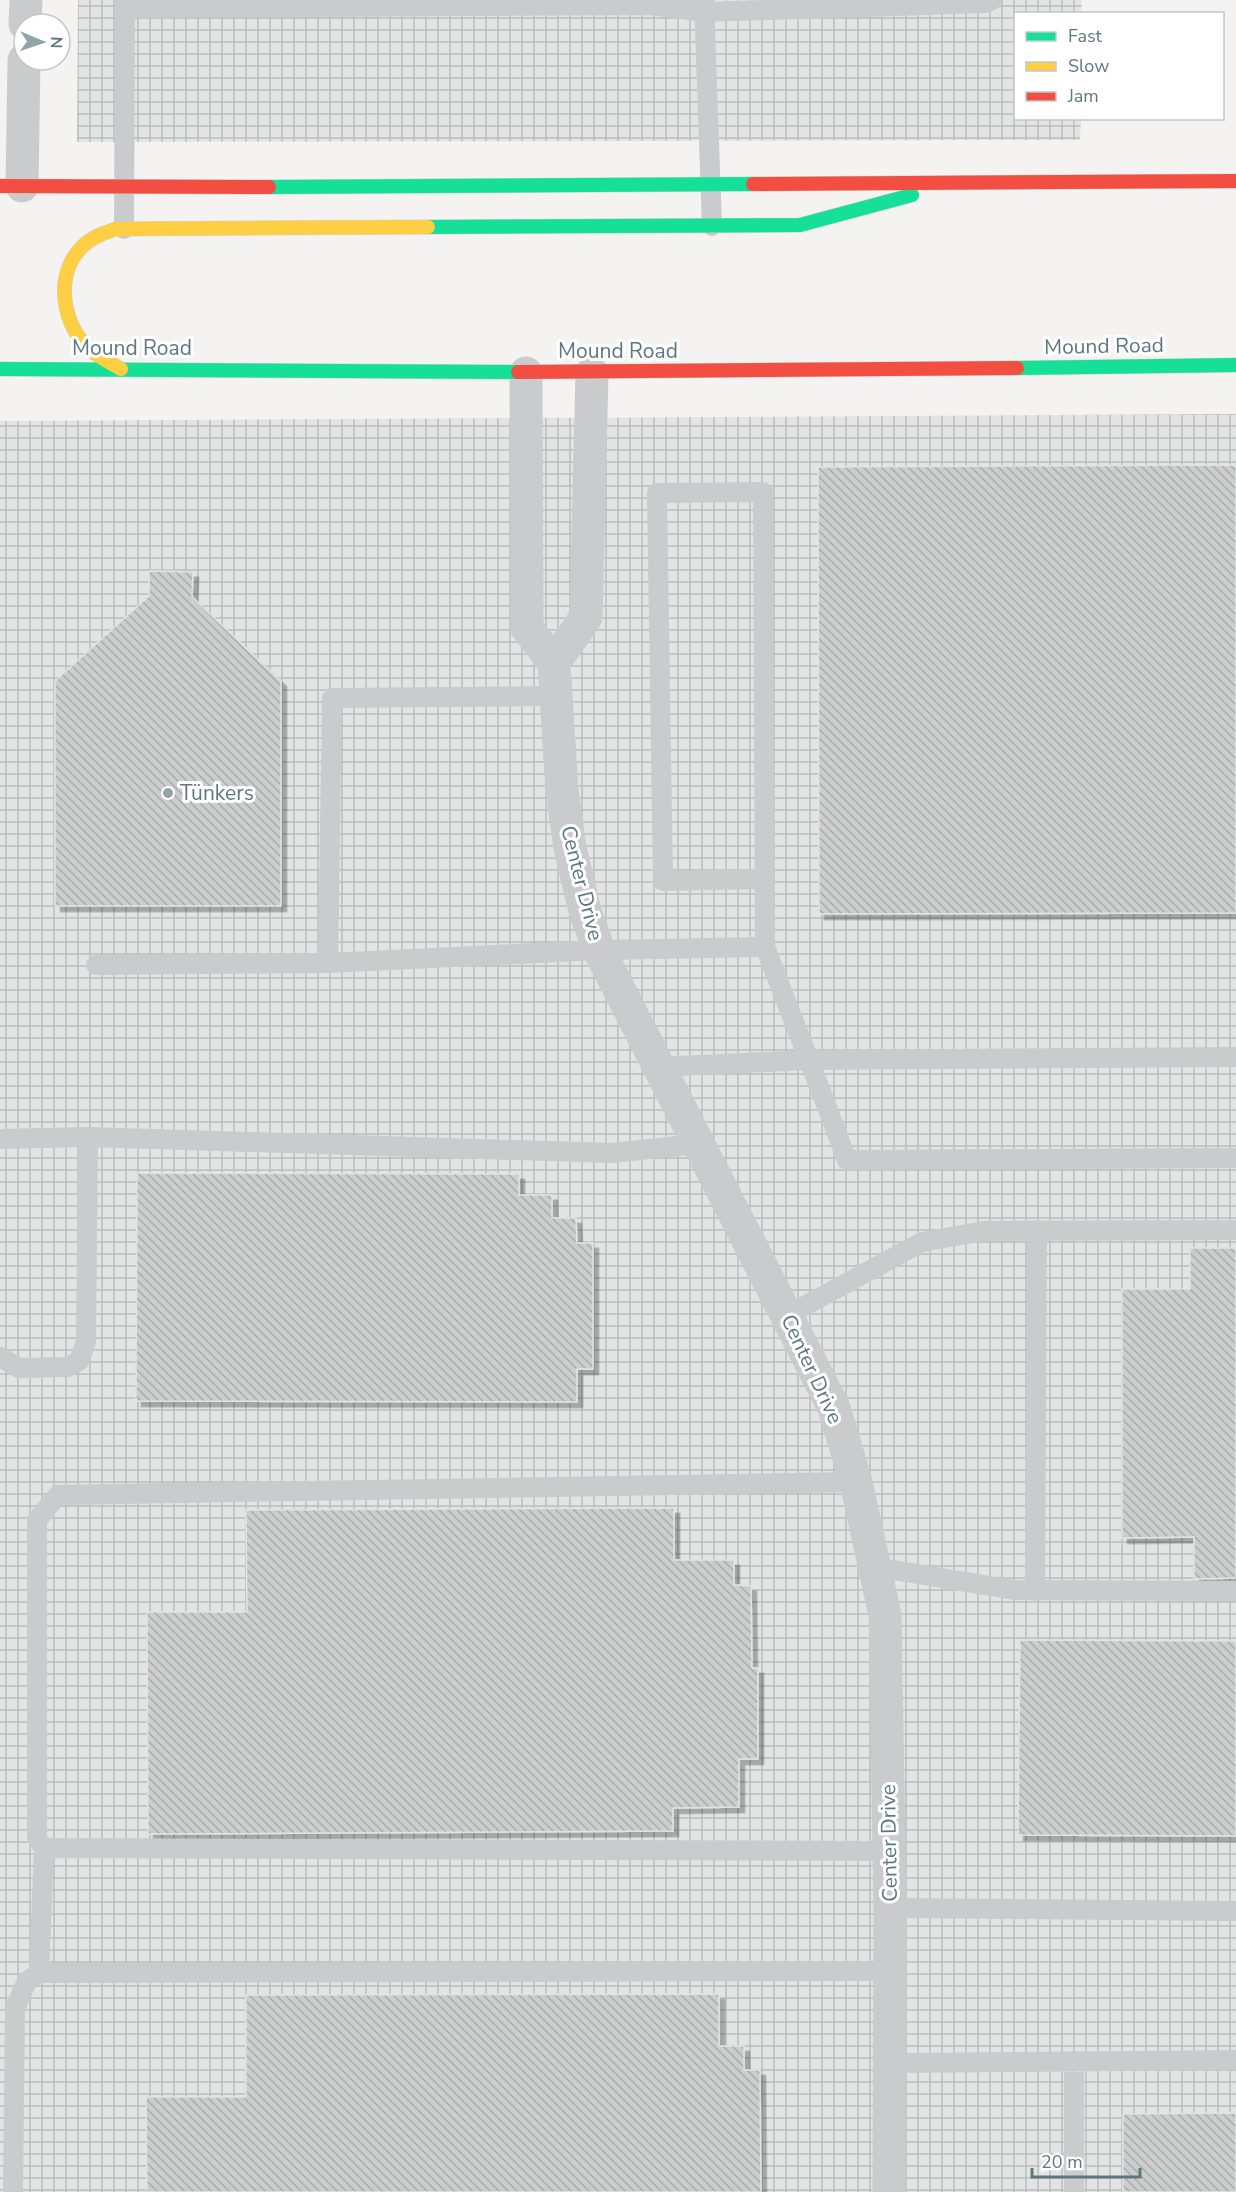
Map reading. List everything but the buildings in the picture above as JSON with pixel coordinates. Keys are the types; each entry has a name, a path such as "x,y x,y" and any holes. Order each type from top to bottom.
{"main road":[{"path":"11,186 1236,181"},
{"path":"121,369 86,345 74,330 64,296 66,278 80,248 97,236 124,229 800,225 955,183"},
{"name":"Mound Road","path":"0,369 592,373 1236,365"}],"street":[{"path":"11,186 23,72"},
{"path":"526,373 527,628 554,663 586,617 592,373"},
{"name":"Center Drive","path":"554,663 554,696 570,848 585,911 599,950 657,1066 788,1315 834,1408 856,1482 875,1567 885,1615 890,1908 889,2192"}],"lane":[{"path":"124,229 125,4 414,3 704,6 986,3 992,0"},
{"path":"704,6 712,226"},
{"path":"765,879 663,881 657,493 763,492 765,879 765,947 847,1160 1236,1158"},
{"path":"328,963 332,698 554,696"},
{"path":"96,965 328,963 599,950 765,947"},
{"path":"657,1066 809,1060 1236,1057"},
{"path":"0,1139 88,1137 612,1153 697,1144"},
{"path":"0,1357 19,1368 68,1367 79,1361 86,1342 88,1137"},
{"path":"1035,1591 1037,1230"},
{"path":"788,1315 922,1242 984,1231 1236,1230"},
{"path":"39,1973 44,1848 37,1838 37,1520 58,1495 856,1482"},
{"path":"875,1567 1014,1590 1236,1592"},
{"path":"44,1848 889,1851"},
{"path":"890,1908 1236,1911"},
{"path":"13,2192 15,2008 27,1981 39,1973 889,1971"},
{"path":"889,2063 1236,2060"},
{"path":"1074,2061 1074,2192"}],"shaded area":[{"path":"78,0 1082,0 1081,12 1014,12 1014,120 1081,120 1080,140 77,142"},
{"path":"1236,414 1236,2192 0,2192 0,421"}],"traffic: fast":[{"path":"269,187 753,184"},
{"path":"428,227 800,225 912,195"},
{"path":"1017,368 1236,365"},
{"path":"0,369 518,372"}],"traffic: slow":[{"path":"121,369 86,346 71,323 67,310 65,282 68,269 83,246 98,236 116,229 428,227"}],"traffic: jam":[{"path":"753,184 1236,181"},
{"path":"0,186 269,187"},
{"path":"518,372 1017,368"}],"place":[{"name":"Tünkers","path":"168,793"}]}
